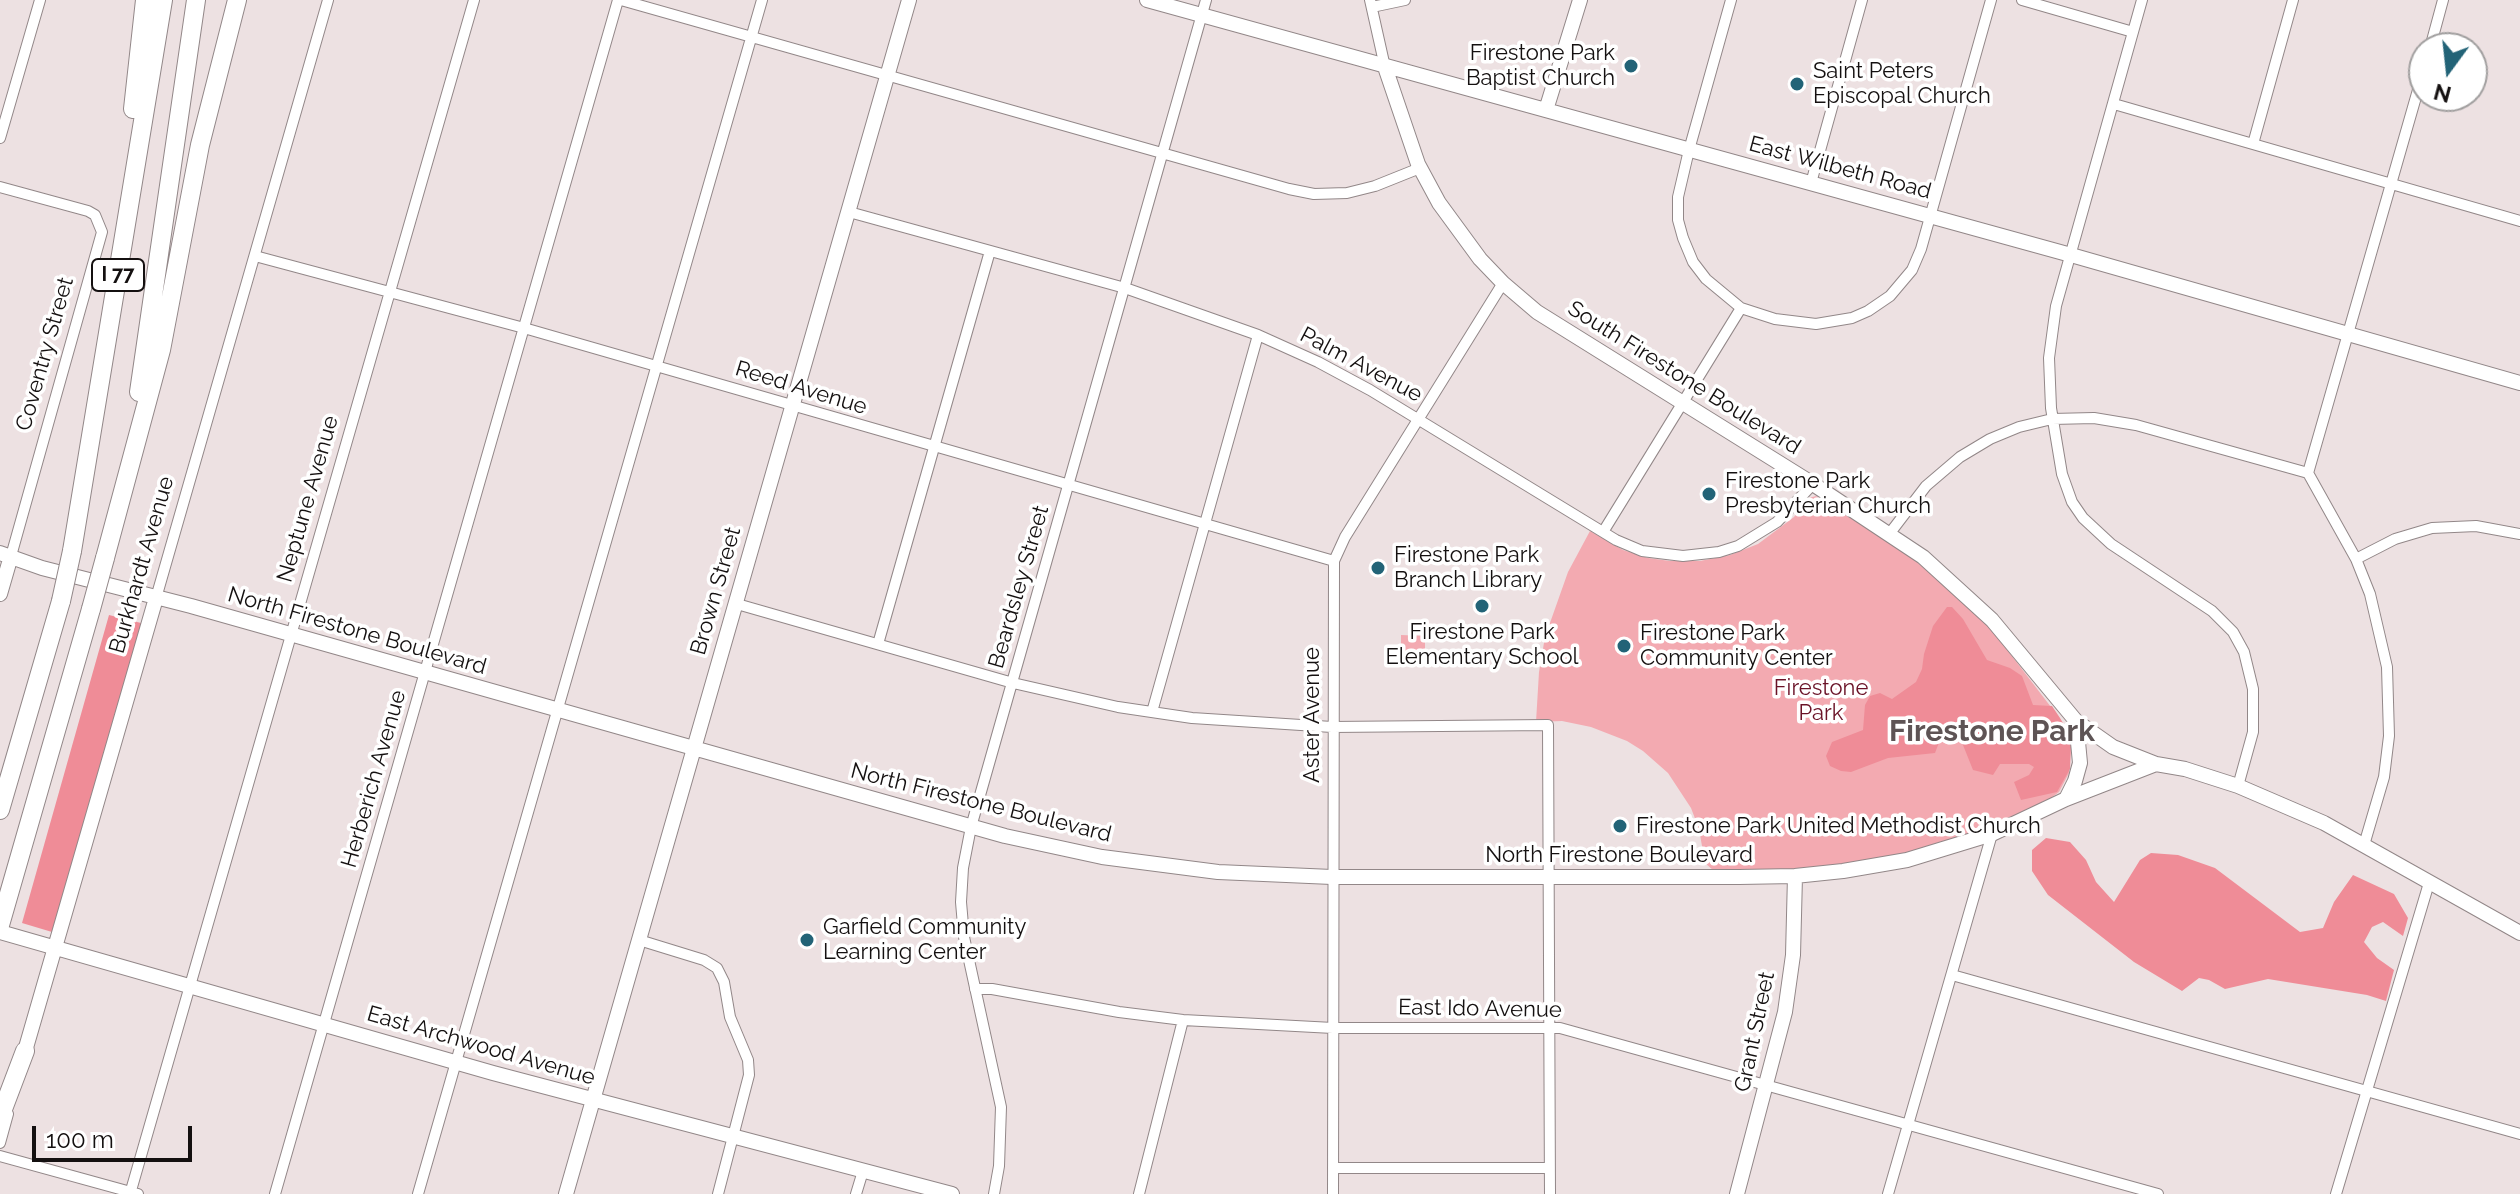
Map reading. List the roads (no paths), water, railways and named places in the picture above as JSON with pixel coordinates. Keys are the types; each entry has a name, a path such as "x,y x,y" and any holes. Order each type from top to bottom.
{"highway":[{"path":"129,206 125,186 145,0"},
{"name":"I 77","path":"0,810 61,601 72,551 163,0"},
{"name":"I 77","path":"0,925 124,489 196,0"},
{"path":"124,489 161,350 200,145 237,0"},
{"path":"0,1117 25,1051"}],"street":[{"path":"0,138 40,0"},
{"name":"Burkhardt Avenue","path":"0,1143 328,0"},
{"name":"Neptune Avenue","path":"133,1193 289,635 474,0"},
{"path":"619,0 1314,194 1335,195 1366,189 1420,168"},
{"name":"Herberich Avenue","path":"275,1194 619,0"},
{"path":"418,1194 762,0"},
{"name":"Brown Street","path":"566,1194 909,0"},
{"name":"East Wilbeth Road","path":"1147,0 2071,255 2520,383"},
{"name":"Beardsley Street","path":"994,1194 999,1166 1001,1107 964,937 961,902 963,868 971,827 1206,0"},
{"path":"1371,4 1405,0"},
{"path":"1546,110 1580,0"},
{"path":"1731,0 1689,150 1678,204 1678,220 1688,253 1706,279 1741,308 1775,319 1816,324 1852,318 1868,311 1890,296 1912,270 1991,0"},
{"path":"1811,183 1862,0"},
{"path":"2022,0 2133,32"},
{"path":"2142,0 2053,322 2049,358 2052,419 2062,474 2072,502 2083,518 2111,544 2212,611 2233,632 2244,652 2253,689 2253,732 2238,786"},
{"path":"2253,144 2293,0"},
{"path":"2434,32 2443,0"},
{"name":"South Firestone Boulevard","path":"1371,4 1385,67 1420,168 1458,230 1503,283 1559,327 1890,533 1937,569 1983,611 2076,721 2113,747 2156,764 2185,769 2238,786 2324,823 2520,933"},
{"path":"2114,104 2520,221"},
{"path":"2364,845 2384,777 2389,736 2389,693 2379,626 2356,559 2308,473 2412,112"},
{"name":"Coventry Street","path":"0,187 88,211 98,219 102,232 5,554 0,594"},
{"name":"Palm Avenue","path":"849,212 1125,288 1258,335 1318,362 1420,418 1624,544 1658,555 1719,552 1760,534 1791,510 1813,484"},
{"path":"878,644 990,251"},
{"name":"Reed Avenue","path":"255,256 524,328 1334,561"},
{"name":"Aster Avenue","path":"1333,1194 1334,561 1345,537 1503,283"},
{"path":"1603,532 1741,308"},
{"path":"1152,712 1258,335"},
{"path":"1890,533 1926,486 1960,457 1990,439 2019,427 2052,419 2094,418 2136,425 2308,473"},
{"path":"2356,559 2395,539 2432,528 2476,526 2520,534"},
{"name":"North Firestone Boulevard","path":"5,554 42,568 971,827 1061,849 1146,864 1268,876 1795,876 1879,865 1992,834 2066,799 2156,764"},
{"path":"737,604 1013,683 1086,701 1152,712 1234,723 1332,727 1548,725 1550,1194"},
{"path":"2066,799 2080,763 2076,721"},
{"path":"1888,1194 1992,834"},
{"name":"Grant Street","path":"1737,1194 1768,1086 1789,988 1795,876"},
{"path":"2336,1194 2429,883"},
{"name":"East Archwood Avenue","path":"0,932 593,1100 952,1194"},
{"path":"639,940 704,960 717,968 724,982 730,1017 748,1060 749,1075 718,1194"},
{"path":"1952,975 2520,1134"},
{"name":"East Ido Avenue","path":"975,989 992,989 1183,1020 1333,1028 1549,1028 1573,1031 2158,1194"},
{"path":"1139,1194 1183,1020"},
{"path":"0,1156 133,1193"},
{"path":"1333,1168 1549,1168"},
{"path":"856,1194 863,1171"}],"place":[{"name":"Firestone Park Baptist Church","path":"1631,66"},
{"name":"Saint Peters Episcopal Church","path":"1797,84"},
{"name":"Firestone Park Presbyterian Church","path":"1709,494"},
{"name":"Firestone Park Branch Library","path":"1378,568"},
{"name":"Firestone Park Elementary School","path":"1482,606"},
{"name":"Firestone Park Community Center","path":"1624,646"},
{"name":"Firestone Park United Methodist Church","path":"1620,826"},
{"name":"Garfield Community Learning Center","path":"807,940"}],"district":[{"name":"Firestone Park","path":"1992,732"}]}
